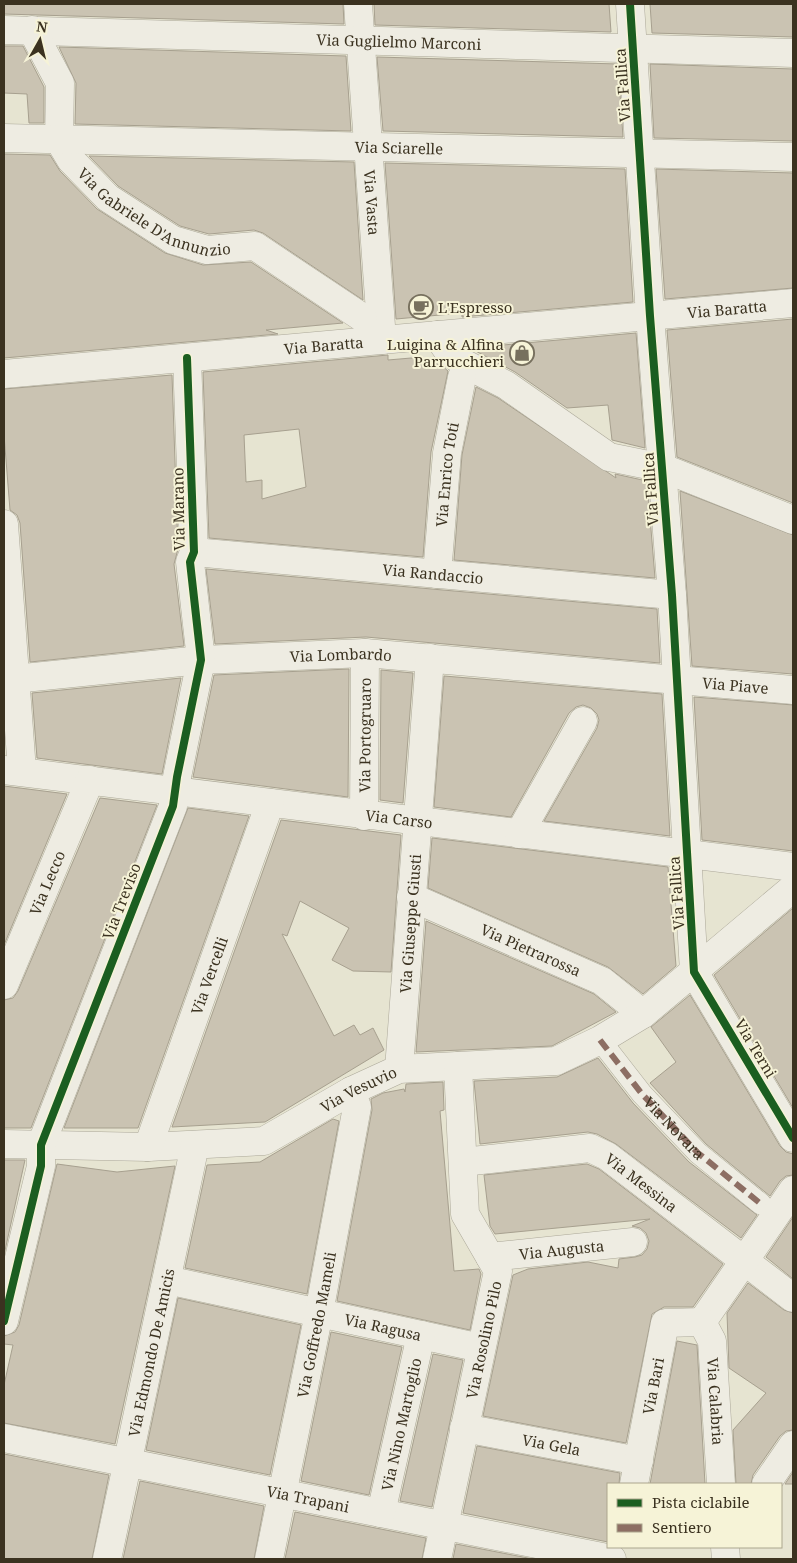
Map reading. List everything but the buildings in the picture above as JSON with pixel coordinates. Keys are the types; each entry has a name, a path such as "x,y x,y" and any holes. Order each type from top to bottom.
{"street":[{"name":"Via Vasta","path":"358,4 382,340"},
{"name":"Via Fallica","path":"630,4 650,316 678,681 694,972"},
{"name":"Via Guglielmo Marconi","path":"4,30 793,53"},
{"path":"32,30 60,83 59,140"},
{"name":"Via Sciarelle","path":"4,138 793,157"},
{"name":"Via Gabriele D'Annunzio","path":"59,140 71,160 108,198 173,240 206,250 255,246 364,318"},
{"name":"Via Baratta","path":"4,374 793,303"},
{"path":"437,335 448,351 465,364 506,385 609,457 663,468 793,520"},
{"name":"Via Marano","path":"187,358 194,552 190,562 201,660"},
{"name":"Via Enrico Toti","path":"437,574 448,453 462,377"},
{"path":"4,524 13,770"},
{"name":"Via Randaccio","path":"194,552 672,595"},
{"name":"Via Lombardo","path":"10,680 201,660 364,653 678,681"},
{"name":"Via Portogruaro","path":"364,653 364,816"},
{"name":"Via Giuseppe Giusti","path":"399,1069 430,658"},
{"name":"Via Treviso","path":"4,1321 41,1166 42,1145 173,806 201,660"},
{"name":"Via Piave","path":"678,681 793,690"},
{"path":"519,834 583,722"},
{"name":"Via Carso","path":"13,770 364,816 793,867"},
{"name":"Via Lecco","path":"4,985 90,780"},
{"name":"Via Vercelli","path":"148,1147 270,803"},
{"name":"Via Vesuvio","path":"4,1144 148,1147 264,1141 351,1091 399,1069 556,1061 600,1040 643,1014 793,888"},
{"name":"Via Pietrarossa","path":"411,897 602,981 643,1014"},
{"name":"Via Terni","path":"694,972 793,1138"},
{"name":"Via Novara","path":"600,1040 642,1094 698,1153 761,1204"},
{"name":"Via Rosolino Pilo","path":"437,1559 498,1271 465,1214 458,1066"},
{"name":"Via Goffredo Mameli","path":"269,1559 319,1313 357,1107 351,1091"},
{"name":"Via Edmondo De Amicis","path":"107,1559 196,1145"},
{"name":"Via Messina","path":"463,1162 590,1148 607,1156 793,1298"},
{"path":"702,1322 793,1190"},
{"name":"Via Augusta","path":"490,1257 633,1242"},
{"name":"Via Ragusa","path":"167,1280 481,1348"},
{"name":"Via Bari","path":"636,1472 665,1323 702,1322"},
{"name":"Via Calabria","path":"702,1322 712,1341 721,1483"},
{"name":"Via Nino Martoglio","path":"381,1513 421,1335"},
{"name":"Via Gela","path":"464,1428 636,1472"},
{"name":"Via Trapani","path":"4,1438 612,1559"},
{"path":"767,1483 793,1445"}],"marked path":[{"path":"600,1040 642,1094 698,1153 761,1204"}],"cycle path":[{"path":"630,4 650,316 672,595 694,972 793,1138"},
{"path":"4,1321 41,1166 41,1145 173,806 177,777 201,660 190,562 194,552 187,358"}],"place":[{"name":"L'Espresso","path":"421,307"},
{"name":"Luigina & Alfina Parrucchieri","path":"522,353"}]}
